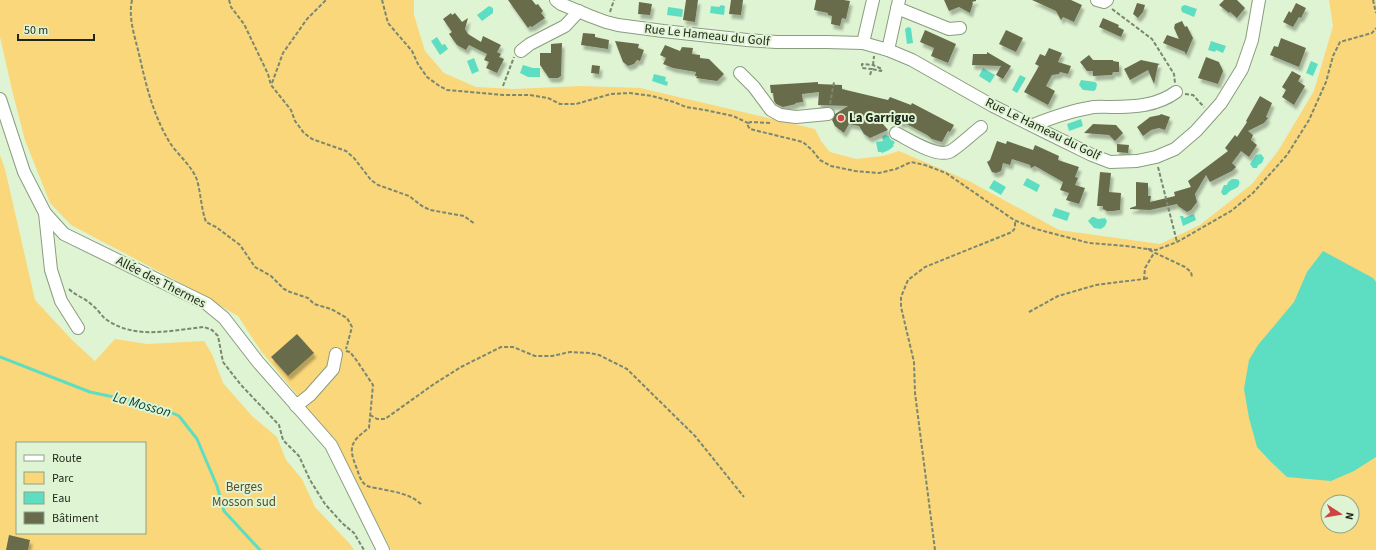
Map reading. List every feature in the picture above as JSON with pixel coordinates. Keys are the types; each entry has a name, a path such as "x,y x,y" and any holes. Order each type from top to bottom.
{"street":[{"name":"Rue Le Hameau du Golf","path":"556,0 560,4 606,22 618,25 713,37 776,42 863,43 888,50 912,60 993,106 1092,155 1110,162 1137,161 1156,157 1175,149 1196,131 1221,103 1242,69 1252,40 1259,0"},
{"path":"863,43 873,0"},
{"path":"888,50 898,4 949,29 960,28"},
{"path":"521,51 530,44 565,26 579,11"},
{"path":"740,73 754,86 771,110 780,115 796,117 828,114"},
{"path":"1033,125 1057,116 1090,107 1128,107 1145,105 1168,98 1176,92"},
{"name":"Allée des Thermes","path":"0,99 5,130 45,213 64,234 207,304 224,318 258,362 331,445 383,550"},
{"path":"896,133 932,151 942,153 950,152 981,127"},
{"path":"45,213 51,270 61,302 78,328"},
{"path":"296,406 310,395 333,369 341,352"}],"path":[{"path":"132,0 131,18 145,83 154,110 171,143 197,179 202,210 206,222 216,227 240,245 255,267 272,276 284,289 308,298 314,304 331,309 347,318 352,327 341,352 350,352 373,385 369,428 355,438 352,447 352,456 361,479 367,485 403,493 421,504"},
{"path":"229,0 231,7 244,24 268,74 271,85 291,110 295,121 304,133 312,139 346,151 354,158 371,180 378,185 409,196 430,210 464,216 475,224"},
{"path":"271,85 283,53 308,19 326,0"},
{"path":"382,0 388,23 412,51 418,64 427,77 448,90 504,95 530,95 548,98 560,104 576,104 611,94 630,93 659,98 686,107 733,116 748,123 778,123 780,115"},
{"path":"1373,0 1376,14"},
{"path":"1103,1 1152,39 1174,74 1176,92 1193,95 1211,114"},
{"path":"748,123 750,129 803,142 820,160 831,166 855,171 879,173 896,169 912,162 946,174 1014,220 1036,229 1089,243 1156,250 1177,242 1231,211 1253,193 1287,155 1309,120 1326,82 1333,56 1340,42 1372,33 1376,28"},
{"path":"502,86 515,56 521,51"},
{"path":"862,64 873,65 882,69 881,71 872,69 862,68 862,64"},
{"path":"870,75 872,69"},
{"path":"828,114 834,82"},
{"path":"1156,157 1177,242"},
{"path":"935,550 917,408 914,362 901,307 901,297 908,280 925,267 1012,232 1015,228 1014,220"},
{"path":"1147,249 1184,267 1191,272 1192,277"},
{"path":"1144,279 1145,268 1154,253"},
{"path":"1029,312 1058,296 1096,285 1148,278"},
{"path":"66,285 70,290 92,304 105,319 118,327 144,333 204,327 212,330 218,336 223,362 240,385 279,426 283,440 299,456 310,480 325,504 342,523 354,532 364,550"},
{"path":"370,415 377,419 385,419 434,384 461,367 501,347 513,347 535,356 552,356 570,352 590,353 599,355 627,369 695,436 744,497"}],"green space":[{"path":"0,0 414,0 414,15 425,51 444,73 476,87 515,89 579,86 640,88 815,129 821,141 830,152 856,159 883,156 899,151 969,181 1059,230 1160,244 1200,225 1252,184 1278,151 1314,91 1333,26 1329,0 1376,0 1376,550 391,550 337,444 261,351 238,316 179,282 71,225 50,203 25,140 0,37"},
{"name":"Berges Mosson sud","path":"0,155 5,169 35,300 73,341 95,361 115,339 147,344 204,341 212,354 223,383 252,416 277,437 286,460 302,479 315,507 354,550 0,550"}],"water":[{"path":"721,5 725,6 724,15 710,13 711,6 719,7"},
{"path":"1185,5 1197,9 1194,17 1182,12 1182,6"},
{"path":"489,6 493,8 493,13 482,21 477,15"},
{"path":"668,7 682,9 682,17 667,15"},
{"path":"908,27 911,28 913,43 907,44 905,29"},
{"path":"437,37 442,45 445,44 448,49 440,55 431,41"},
{"path":"1211,41 1226,46 1223,53 1216,50 1215,52 1208,50"},
{"path":"474,58 479,71 472,74 467,61"},
{"path":"1311,61 1318,64 1313,76 1306,73"},
{"path":"523,65 533,68 540,68 540,77 528,77 520,73"},
{"path":"983,68 995,75 990,83 979,76"},
{"path":"654,74 666,77 665,81 668,82 667,86 652,81"},
{"path":"1020,75 1026,78 1017,93 1012,90"},
{"path":"1081,80 1095,82 1097,84 1096,89 1094,91 1083,90 1079,85"},
{"path":"1081,119 1083,126 1069,131 1067,124"},
{"path":"885,135 889,136 890,139 895,142 893,145 894,146 882,153 878,152 876,142 883,141 882,137"},
{"path":"1261,154 1264,158 1262,163 1258,165 1257,168 1253,168 1250,164 1256,155"},
{"path":"1027,178 1040,185 1037,192 1023,185"},
{"path":"1232,179 1239,180 1239,185 1226,195 1223,195 1221,192 1224,185 1227,185"},
{"path":"994,180 1006,187 1001,195 989,188"},
{"path":"1055,208 1070,213 1067,221 1052,216"},
{"path":"1194,214 1196,220 1183,226 1180,216 1183,216 1184,218"},
{"path":"1092,217 1098,219 1105,218 1107,221 1105,226 1101,229 1094,228 1088,221"},
{"path":"1323,251 1373,278 1376,282 1376,457 1354,471 1331,481 1287,477 1271,462 1257,447 1249,418 1244,389 1249,360 1258,345 1294,302 1307,272"}],"building":[{"path":"508,0 532,0 536,5 538,4 543,11 541,13 545,18 528,28"},
{"path":"686,0 698,0 695,22 683,20"},
{"path":"731,0 743,0 741,15 729,14"},
{"path":"816,0 850,1 846,19 842,18 840,26 831,24 832,16 828,15 828,13 814,10"},
{"path":"944,0 976,1 972,2 970,13 959,7 949,11"},
{"path":"1032,0 1071,0 1082,5 1074,22 1063,17 1061,20 1056,11"},
{"path":"1224,0 1237,0 1245,8 1237,18 1219,5"},
{"path":"639,2 652,4 650,15 638,14"},
{"path":"1137,3 1145,5 1143,12 1138,18 1133,14"},
{"path":"1296,3 1306,8 1301,18 1299,17 1293,27 1283,22 1289,11 1291,13"},
{"path":"451,13 452,15 455,13 462,22 468,18 465,29 468,34 481,42 483,36 501,45 497,52 501,54 499,57 504,59 497,73 486,68 489,62 484,60 487,54 469,45 466,50 457,45 449,34 452,32 443,19"},
{"path":"1103,18 1119,25 1118,27 1124,30 1121,37 1099,27"},
{"path":"1182,21 1185,27 1187,26 1193,38 1186,55 1185,52 1163,43 1167,35 1179,39 1174,28 1175,24"},
{"path":"925,30 956,44 948,63 931,56 934,48 920,42"},
{"path":"1006,30 1023,38 1016,52 999,44"},
{"path":"583,33 595,34 595,37 609,40 608,49 581,45"},
{"path":"1281,38 1306,48 1299,67 1270,55 1274,46 1278,47"},
{"path":"615,41 639,44 638,48 644,50 640,61 637,60 634,64 628,66 623,62"},
{"path":"562,43 561,76 558,78 549,78 540,65 540,53 551,53 551,44"},
{"path":"665,45 680,51 682,47 693,48 692,54 700,55 700,58 709,59 724,74 717,81 696,78 696,72 673,68 663,64 666,58 660,55"},
{"path":"1049,48 1062,53 1058,62 1071,66 1068,74 1060,72 1059,74 1052,75 1046,86 1055,91 1048,105 1024,92 1039,66 1035,64 1040,54 1045,56"},
{"path":"987,52 1011,66 1003,79 996,75 1001,66 972,65 973,54 987,54"},
{"path":"1089,55 1093,60 1113,60 1119,62 1119,72 1113,72 1112,75 1093,76 1093,71 1087,71 1080,62"},
{"path":"1206,57 1219,62 1223,71 1218,84 1198,78"},
{"path":"1141,60 1160,64 1158,65 1154,84 1148,70 1130,80 1124,69"},
{"path":"592,65 600,66 599,74 591,73"},
{"path":"1292,71 1301,76 1298,81 1305,86 1294,105 1282,97 1286,90 1282,87"},
{"path":"818,82 818,84 842,85 842,89 888,100 890,97 911,105 912,103 954,125 950,132 948,131 942,142 932,139 903,122 903,124 873,112 888,130 870,138 864,134 859,126 849,124 844,133 835,126 832,120 835,114 848,106 818,105 819,92 802,94 803,102 783,107 776,104 773,93 771,93 770,85"},
{"path":"1260,96 1272,103 1266,117 1268,118 1264,123 1248,131 1253,135 1251,140 1257,145 1249,157 1241,151 1232,163 1236,167 1232,171 1210,182 1206,175 1195,194 1197,202 1191,210 1187,212 1177,204 1150,210 1130,209 1136,206 1136,182 1148,183 1148,196 1151,196 1150,202 1175,196 1174,192 1191,187 1188,181 1228,151 1225,148 1235,135 1237,137 1247,122 1246,121"},
{"path":"1161,114 1170,117 1165,130 1159,128 1151,130 1143,136 1137,127 1150,117"},
{"path":"1093,124 1116,125 1123,133 1115,141 1109,135 1084,133"},
{"path":"997,141 1006,144 1007,141 1033,150 1035,145 1059,156 1058,160 1079,167 1075,177 1078,178 1075,185 1085,188 1079,204 1066,200 1069,193 1060,190 1063,182 1035,166 1031,168 1030,165 1012,159 1010,165 1003,163 1001,171 996,173 992,172 987,162 990,160"},
{"path":"1117,144 1129,145 1128,153 1117,152"},
{"path":"1100,172 1111,173 1109,192 1121,193 1120,210 1107,211 1103,209 1103,206 1097,206"},
{"path":"297,334 314,353 288,376 271,357"},
{"path":"9,535 30,540 28,550 6,550"}],"waterway":[{"name":"La Mosson","path":"0,357 90,392 157,406 179,416 197,439 217,486 224,511 260,550"}],"place":[{"name":"La Garrigue","path":"841,118"}]}
